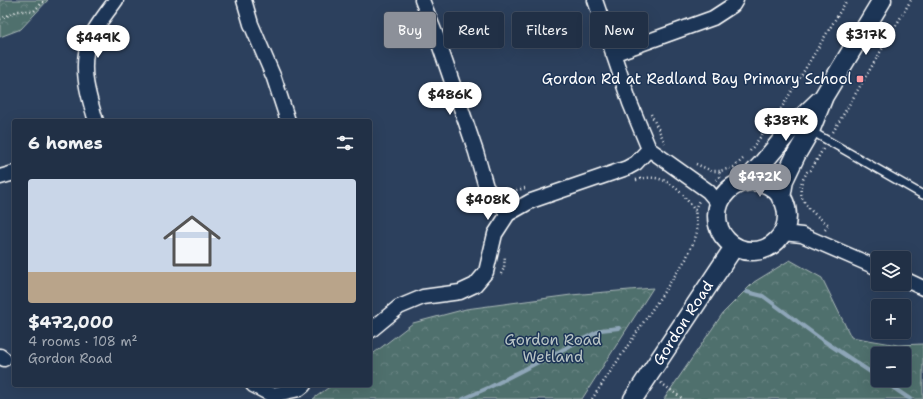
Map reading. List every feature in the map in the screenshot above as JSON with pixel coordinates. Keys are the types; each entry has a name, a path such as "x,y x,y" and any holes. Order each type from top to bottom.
{"street":[{"path":"95,119 85,81 84,63 90,39 116,0"},
{"path":"244,0 251,24 274,78 287,119"},
{"path":"422,0 440,46 476,152 486,187 508,214"},
{"path":"595,0 630,103 649,149 708,191 720,204"},
{"path":"613,54 713,18 733,5 736,0"},
{"path":"781,198 784,180 810,131 824,96 882,0"},
{"path":"745,182 766,184 781,198 785,206 787,215 783,233 774,244 762,250 747,251 734,246 725,238 719,228 717,216 720,204 729,190 745,182 796,123 824,96"},
{"path":"372,329 400,307 423,298 460,292 475,285 486,272 495,234 508,214 531,201 627,168 636,163 649,149"},
{"path":"0,177 12,174"},
{"path":"783,233 802,235 871,265"},
{"name":"Gordon Road","path":"633,399 734,246"},
{"path":"911,282 923,288"},
{"path":"256,387 272,397 302,387"}],"lane":[{"path":"810,131 923,195"}],"path":[{"path":"0,19 18,11 34,11 45,0"},
{"path":"692,162 712,171 720,171 734,167 747,156 779,112 847,0"},
{"path":"813,240 829,225 807,206 802,197 801,186 807,172 811,170 911,0"},
{"path":"650,113 667,145"},
{"path":"718,177 720,171"},
{"path":"631,182 651,177 663,180 675,186 695,211"},
{"path":"500,185 506,189 513,190 529,186"},
{"path":"592,399 686,259 697,234 695,211 697,204"},
{"path":"500,275 504,268 506,249"},
{"path":"649,374 683,399"}],"green space":[{"path":"0,0 48,0 21,29 0,37"},
{"path":"790,260 822,278 851,337 898,345 923,344 923,399 664,399 723,313 754,282"},
{"name":"Gordon Road Wetland","path":"653,288 582,399 313,399 329,387 372,387 372,354 413,323 466,309 571,295"}],"waterway":[{"path":"747,292 763,296 821,339 871,372"},
{"path":"463,399 490,387 601,330 619,328"},
{"path":"892,387 910,399"}],"place":[{"name":"Gordon Rd at Redland Bay Primary School","path":"860,79"}]}
